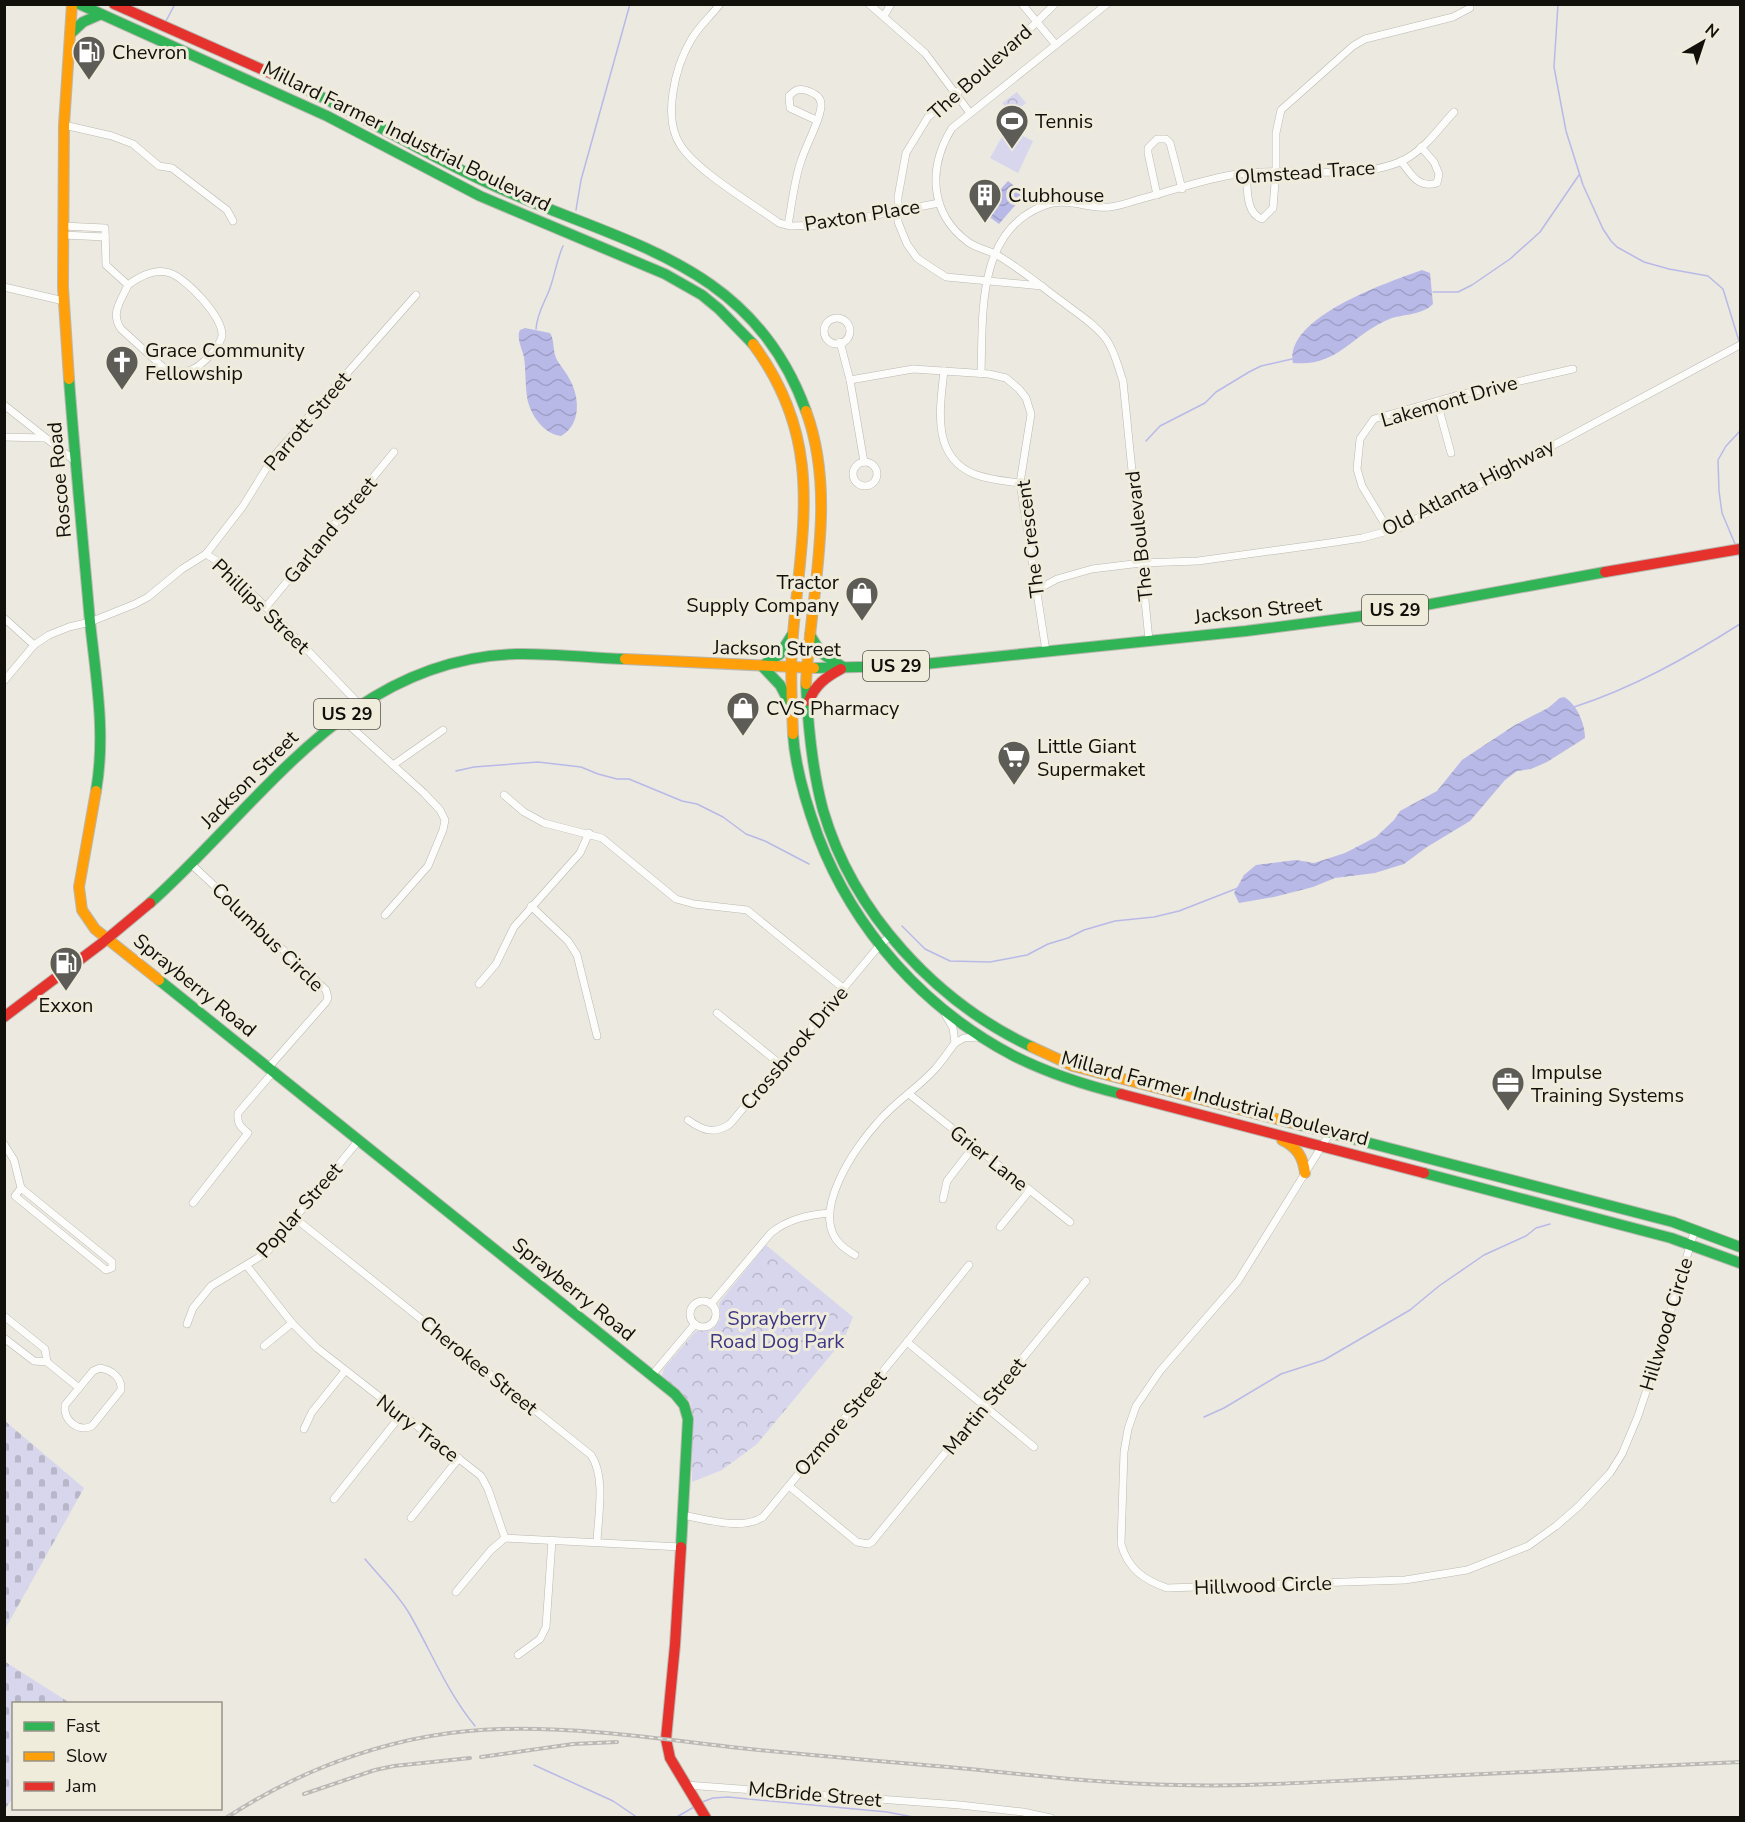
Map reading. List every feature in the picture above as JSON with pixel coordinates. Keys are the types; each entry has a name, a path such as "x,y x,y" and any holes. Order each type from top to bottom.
{"main road":[{"name":"Roscoe Road","path":"72,4 64,125 64,301 75,461 99,691 101,763 80,882 79,900 88,922 108,938"},
{"name":"Millard Farmer Industrial Boulevard","path":"79,4 99,15 332,118 482,197 657,269 696,291 720,309 747,337 770,369 786,402 800,444 804,478 802,542 791,668 791,706 799,773 819,842 844,894 879,946 916,987 944,1011 980,1037 1020,1060 1062,1077 1690,1244 1740,1263"},
{"name":"Millard Farmer Industrial Boulevard","path":"114,4 320,95 490,184 670,257 704,277 733,300 762,331 785,364 807,413 820,475 820,514 807,668 807,706 815,777 831,833 856,884 889,937 925,976 952,999 992,1027 1032,1049 1073,1066 1695,1229 1740,1247"},
{"path":"70,34 88,18 99,15"},
{"name":"Jackson Street","path":"4,1017 144,908 191,864 301,749 360,705 429,670 482,658 516,654 791,668 905,666 1371,615 1740,549"},
{"path":"791,706 780,686 762,666 780,654 794,632"},
{"path":"807,706 817,684 843,668 820,653 810,635"},
{"name":"Sprayberry Road","path":"108,938 678,1396 688,1413 681,1547 666,1739 670,1758 706,1818"},
{"path":"1260,1130 1296,1148 1301,1153 1305,1173"}],"street":[{"name":"Paxton Place","path":"720,4 692,39 683,56 672,94 674,134 682,148 700,165 779,223 788,225 824,225 939,203"},
{"path":"869,4 925,52 970,113"},
{"path":"884,16 891,4"},
{"path":"1022,4 1056,45"},
{"name":"The Boulevard","path":"1042,286 946,277 917,258 907,244 898,222 898,197 906,153 928,117 1012,46 1055,4"},
{"name":"The Boulevard","path":"1107,4 952,128 942,144 936,166 939,203 958,234 970,244 995,254 1092,324 1106,339 1115,356 1123,381 1149,640"},
{"path":"1246,173 1250,206 1255,216 1262,219 1273,208 1276,133 1281,110 1353,46 1365,39 1454,17 1470,8"},
{"path":"788,225 800,162 822,105 819,98 804,89 793,92 789,96 790,108 816,120"},
{"name":"Olmstead Trace","path":"981,374 987,280 995,254 1004,235 1015,223 1043,206 1064,202 1109,208 1246,173 1276,170 1371,170 1409,157 1454,112"},
{"path":"64,125 112,136 133,144 159,166 172,168 227,210 233,221"},
{"path":"1157,195 1148,153 1148,148 1157,139 1166,139 1170,143 1182,189"},
{"path":"1401,161 1418,182 1428,186 1437,183 1439,174 1434,162 1421,147"},
{"path":"63,231 105,228 106,265 128,285"},
{"path":"63,231 105,237"},
{"path":"157,272 171,273 206,302 217,318 222,336 217,347 200,367 174,372 165,369 121,329 115,321 116,311 128,285 141,275 157,272"},
{"path":"4,287 64,301"},
{"name":"Parrott Street","path":"206,554 243,506 274,456 416,295"},
{"path":"840,342 850,380 864,462"},
{"name":"Old Atlanta Highway","path":"1035,591 1057,579 1092,569 1141,562 1198,561 1362,538 1389,531 1739,345"},
{"name":"The Crescent","path":"850,380 913,369 981,374 1006,378 1026,398 1031,414 1020,483 1046,651"},
{"name":"Lakemont Drive","path":"1389,531 1362,486 1357,469 1360,439 1374,419 1553,372 1573,369"},
{"path":"944,371 939,416 944,440 954,458 964,469 975,474 1020,483"},
{"path":"1437,402 1451,453"},
{"path":"4,405 75,461"},
{"path":"4,437 44,438"},
{"name":"Garland Street","path":"266,607 394,452"},
{"name":"Phillips Street","path":"4,681 34,645 59,630 90,622 148,597 182,569 206,554 217,561 266,607 360,705"},
{"path":"4,618 34,645"},
{"path":"341,718 424,794 440,810 445,820 428,866 385,915"},
{"path":"393,765 443,730"},
{"path":"504,795 524,812 544,823 602,838 676,899 694,904 747,910 843,988"},
{"path":"478,984 496,964 514,927 580,853 589,833"},
{"name":"Columbus Circle","path":"191,864 326,990 328,998 238,1113 237,1120 240,1127 248,1133 193,1203"},
{"path":"531,906 574,948 583,973 597,1036"},
{"name":"Crossbrook Drive","path":"688,1120 705,1130 715,1131 726,1127 889,937"},
{"path":"944,1011 953,1028 955,1043"},
{"path":"717,1013 780,1064"},
{"path":"855,1255 839,1244 835,1238 829,1213 845,1167 856,1148 878,1121 935,1069 955,1043 964,1038 980,1037"},
{"name":"Grier Lane","path":"909,1094 1070,1222"},
{"name":"Hillwood Circle","path":"1330,1133 1238,1281 1160,1371 1136,1406 1124,1452 1121,1544 1124,1557 1135,1571 1150,1582 1167,1588 1405,1580 1467,1570 1528,1545 1556,1526 1579,1506 1610,1473 1622,1454 1653,1371 1695,1229"},
{"name":"Poplar Street","path":"187,1324 193,1308 211,1286 266,1253 359,1140"},
{"path":"4,1144 14,1160 21,1188 112,1262 112,1268 106,1270 15,1196 21,1188"},
{"path":"943,1199 947,1181 974,1146"},
{"path":"1000,1227 1030,1190"},
{"path":"711,1305 778,1227 807,1215 829,1213"},
{"name":"Cherokee Street","path":"296,1219 591,1455 597,1464 600,1477 597,1542"},
{"name":"Ozmore Street","path":"682,1515 748,1524 763,1516 969,1265"},
{"name":"Nury Trace","path":"247,1266 309,1341 481,1476 488,1489 505,1538"},
{"name":"Martin Street","path":"789,1486 857,1542 868,1544 873,1542 1086,1281"},
{"path":"704,1302 711,1305 715,1312 713,1322 703,1327 695,1324 690,1313 693,1306 704,1302"},
{"path":"4,1316 45,1349 47,1362"},
{"path":"264,1346 292,1323"},
{"path":"652,1375 695,1324"},
{"path":"4,1338 34,1361 47,1362 79,1388"},
{"path":"907,1342 1034,1446"},
{"path":"100,1368 108,1370 118,1378 121,1387 118,1395 92,1426 84,1429 70,1421 64,1411 65,1405 79,1388 93,1371 100,1368"},
{"path":"304,1429 312,1412 345,1371"},
{"path":"334,1499 401,1415"},
{"path":"411,1518 459,1458"},
{"path":"456,1592 491,1550 505,1538 681,1547"},
{"path":"518,1655 540,1639 546,1627 552,1540"},
{"name":"McBride Street","path":"686,1785 982,1807 1051,1818"}],"green space":[{"path":"1017,92 1026,103 1012,114 1002,103"},
{"name":"Tennis","path":"1007,128 1033,141 1018,173 990,158"},
{"name":"Sprayberry Road Dog Park","path":"766,1245 853,1317 844,1339 757,1444 722,1470 692,1482 691,1403 662,1376 664,1368 696,1331 713,1329 720,1320 719,1303"},
{"path":"5,1421 84,1488 5,1629"},
{"path":"4,1661 68,1702 12,1702 12,1799 5,1809"}],"water":[{"path":"1008,181 1025,194 999,224 981,211"},
{"path":"1422,270 1430,273 1433,304 1428,308 1385,321 1332,356 1308,363 1293,363 1295,346 1305,331 1321,317 1364,293"},
{"path":"525,328 550,333 555,357 569,377 576,395 575,418 568,431 561,436 541,425 529,405 524,357 519,336 520,330"},
{"path":"1564,697 1573,704 1579,715 1584,727 1585,738 1547,762 1531,769 1517,771 1505,780 1470,821 1404,864 1375,873 1335,878 1313,887 1239,903 1234,893 1244,875 1256,865 1296,860 1314,863 1345,853 1376,837 1400,811 1437,791 1462,760 1515,725"}],"waterway":[{"path":"166,21 175,4"},
{"path":"576,210 581,180 630,4"},
{"path":"1558,4 1554,67 1566,131 1583,185 1603,229 1617,247 1644,262 1708,276 1723,289 1739,341"},
{"path":"1433,292 1458,292 1510,259 1540,232 1579,175"},
{"path":"536,329 563,246"},
{"path":"1146,441 1160,426 1205,403 1216,392 1249,372 1261,366 1292,359"},
{"path":"1735,544 1722,513 1718,460 1726,446 1740,431"},
{"path":"1739,555 1740,560"},
{"path":"1574,707 1618,691 1660,671 1740,624"},
{"path":"456,771 474,767 538,762 581,767 617,779 629,779 682,801 697,804 723,817 746,834 765,841 809,864"},
{"path":"902,926 925,949 950,961 990,962 1027,955 1084,930 1115,921 1154,917 1179,911 1238,888"},
{"path":"1204,1417 1224,1408 1281,1374 1324,1360 1410,1310 1439,1286 1484,1255 1526,1236 1536,1228 1550,1224"},
{"path":"365,1559 405,1606 448,1685 475,1726"},
{"path":"534,1765 613,1801 638,1818"},
{"path":"702,1802 713,1798 728,1797 887,1812 918,1818"},
{"path":"675,1818 694,1807"}],"railway":[{"path":"226,1818 290,1782 358,1754 429,1736 502,1729 591,1732 798,1754 1152,1784 1262,1784 1740,1762"},
{"path":"481,1757 573,1744 617,1742"},
{"path":"304,1794 375,1770 470,1758"}],"traffic: fast":[{"path":"79,4 327,116 480,196 665,274 702,295 753,344"},
{"path":"70,34 83,22 99,15"},
{"path":"295,84 490,184 632,242 676,263 716,288 752,320 782,360 806,411"},
{"path":"69,379 99,706 100,748 96,791"},
{"path":"814,668 905,666 1246,631 1371,615 1605,572"},
{"path":"790,704 780,685 762,666 780,654 792,635"},
{"path":"810,635 821,653 843,667"},
{"path":"150,903 312,742 356,708 404,681 457,662 516,654 625,659"},
{"path":"806,684 811,748 819,795 837,848 855,884 877,918 903,950 932,979 963,1005 997,1028 1032,1047"},
{"path":"793,734 796,759 806,799 833,871 872,935 896,964 922,991 981,1037 1040,1068 1121,1094"},
{"path":"159,980 675,1394 684,1405 688,1419 681,1547"},
{"path":"1300,1125 1673,1222 1740,1247"},
{"path":"1424,1173 1671,1238 1740,1263"}],"traffic: slow":[{"path":"69,379 63,287 64,125 72,4"},
{"path":"753,344 777,381 792,418 800,454 804,491 803,528 791,658 793,734"},
{"path":"806,411 815,444 820,478 821,512 820,547 806,684"},
{"path":"625,659 814,668"},
{"path":"96,791 79,887 82,910 95,929 159,980"},
{"path":"1032,1047 1073,1066 1300,1125"},
{"path":"1282,1140 1298,1153 1305,1173"}],"traffic: jam":[{"path":"114,4 295,84"},
{"path":"1605,572 1740,549"},
{"path":"809,701 814,690 841,669"},
{"path":"4,1017 102,943 150,903"},
{"path":"1121,1094 1424,1173"},
{"path":"681,1547 666,1739 670,1758 706,1818"}],"place":[{"name":"Chevron","path":"89,81"},
{"name":"Tennis","path":"1012,150"},
{"name":"Clubhouse","path":"985,224"},
{"name":"Grace Community Fellowship","path":"122,391"},
{"name":"Tractor Supply Company","path":"862,622"},
{"name":"CVS Pharmacy","path":"743,737"},
{"name":"Little Giant Supermaket","path":"1014,786"},
{"name":"Exxon","path":"66,992"},
{"name":"Impulse Training Systems","path":"1508,1112"}]}
